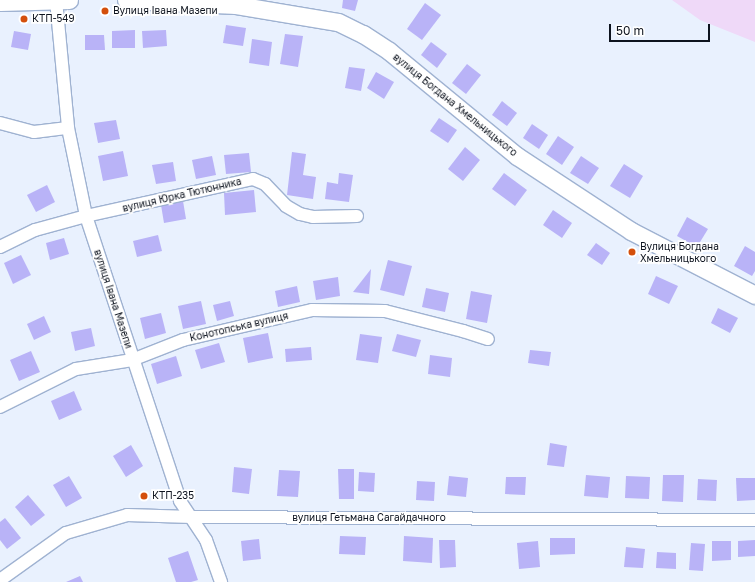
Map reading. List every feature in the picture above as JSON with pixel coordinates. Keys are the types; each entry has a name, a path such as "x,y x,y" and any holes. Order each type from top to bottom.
{"street":[{"name":"вулиця Івана Мазепи","path":"56,0 68,128 86,216 132,360 180,501 206,540 221,582"},
{"path":"0,2 69,0"},
{"name":"вулиця Богдана Хмельницького","path":"126,0 236,5 338,22 389,50 516,156 625,227 755,295"},
{"path":"0,123 34,132 68,128"},
{"name":"вулиця Юрка Тютюнника","path":"0,247 35,230 86,216 253,179 265,184 286,206 300,214 313,217 357,216"},
{"name":"Конотопська вулиця","path":"0,407 76,369 132,360 183,340 312,310 385,311 464,331 488,339"},
{"name":"вулиця Гетьмана Сагайдачного","path":"0,580 66,533 127,515 192,517 755,520"}],"shaded area":[{"path":"672,0 755,0 755,42 700,20"}],"building":[{"path":"343,0 358,0 355,11 342,8"},
{"path":"425,3 441,15 422,40 407,29"},
{"path":"226,25 246,28 243,46 223,43"},
{"path":"135,30 135,48 112,48 112,31"},
{"path":"166,30 167,46 143,48 142,31"},
{"path":"14,31 31,34 28,50 11,47"},
{"path":"285,34 303,36 298,67 280,64"},
{"path":"85,35 104,35 105,50 85,50"},
{"path":"252,39 272,42 269,66 249,63"},
{"path":"431,42 447,54 437,68 421,55"},
{"path":"467,64 481,75 466,94 452,83"},
{"path":"349,67 365,69 361,91 345,88"},
{"path":"376,72 394,82 384,99 367,88"},
{"path":"502,101 517,113 507,126 492,115"},
{"path":"439,118 457,130 448,143 430,131"},
{"path":"116,120 120,139 98,143 94,123"},
{"path":"532,124 548,135 539,149 523,138"},
{"path":"558,136 574,147 562,165 546,154"},
{"path":"465,147 480,160 463,181 448,169"},
{"path":"123,151 128,176 103,181 98,156"},
{"path":"292,152 306,154 303,175 316,177 313,199 287,195"},
{"path":"249,153 251,172 226,174 224,155"},
{"path":"212,156 216,175 196,179 192,160"},
{"path":"581,156 599,168 588,184 570,173"},
{"path":"173,162 176,181 156,184 152,165"},
{"path":"624,164 643,176 630,198 610,186"},
{"path":"339,173 353,175 349,202 325,199 327,182 338,184"},
{"path":"504,173 527,190 515,206 492,189"},
{"path":"47,185 55,202 36,212 27,195"},
{"path":"254,190 256,212 225,215 224,193"},
{"path":"183,201 186,219 164,223 161,205"},
{"path":"553,210 572,223 562,238 543,225"},
{"path":"687,217 708,229 697,247 677,236"},
{"path":"158,235 162,251 137,257 133,241"},
{"path":"64,238 69,254 50,260 46,243"},
{"path":"596,243 610,253 602,265 587,255"},
{"path":"745,246 755,252 755,271 752,276 734,266"},
{"path":"21,255 31,275 13,284 4,263"},
{"path":"388,260 412,266 404,296 380,290"},
{"path":"371,269 369,294 353,292"},
{"path":"656,276 678,286 669,304 648,294"},
{"path":"338,277 340,296 316,300 313,281"},
{"path":"297,286 300,302 278,307 275,291"},
{"path":"426,288 449,293 445,312 422,307"},
{"path":"471,291 492,295 487,323 466,319"},
{"path":"201,301 206,324 183,329 178,306"},
{"path":"230,301 234,316 217,321 213,305"},
{"path":"718,308 738,318 730,333 711,323"},
{"path":"161,313 166,333 145,339 140,318"},
{"path":"44,316 51,332 34,340 27,324"},
{"path":"91,328 95,346 75,351 71,332"},
{"path":"268,333 273,358 248,363 243,338"},
{"path":"360,334 382,337 378,363 356,360"},
{"path":"397,334 421,340 416,357 392,351"},
{"path":"219,343 225,362 201,369 195,350"},
{"path":"311,347 312,360 286,362 285,349"},
{"path":"530,350 551,352 549,366 528,363"},
{"path":"31,351 40,372 19,381 10,360"},
{"path":"430,355 452,358 450,377 428,374"},
{"path":"176,356 182,376 157,384 151,364"},
{"path":"74,391 82,410 59,420 51,401"},
{"path":"550,443 567,446 564,467 547,465"},
{"path":"131,445 143,466 126,477 113,456"},
{"path":"234,467 252,469 249,494 232,492"},
{"path":"338,469 354,469 354,499 339,499"},
{"path":"279,470 300,471 298,497 277,496"},
{"path":"359,472 375,473 374,492 358,491"},
{"path":"586,475 610,477 608,498 584,496"},
{"path":"663,475 684,475 683,502 662,501"},
{"path":"69,476 82,498 66,507 53,485"},
{"path":"449,476 468,478 466,497 447,495"},
{"path":"626,476 650,477 649,499 625,498"},
{"path":"506,477 526,477 525,495 505,494"},
{"path":"736,478 755,478 755,500 737,501"},
{"path":"698,479 717,480 716,501 697,500"},
{"path":"417,481 435,482 434,501 416,500"},
{"path":"28,495 45,515 31,526 15,507"},
{"path":"5,518 21,538 7,549 0,540 0,522"},
{"path":"340,536 366,537 365,555 339,554"},
{"path":"404,536 433,538 432,563 403,561"},
{"path":"550,538 575,538 575,554 550,555"},
{"path":"259,539 261,559 243,561 241,541"},
{"path":"439,540 455,540 456,567 440,568"},
{"path":"755,540 755,556 738,557 738,541"},
{"path":"538,541 540,567 519,569 517,543"},
{"path":"712,541 731,541 731,560 712,561"},
{"path":"691,543 705,544 703,571 689,570"},
{"path":"626,547 645,549 643,568 624,567"},
{"path":"188,551 198,580 191,582 176,582 168,558"},
{"path":"657,552 676,553 676,569 656,568"},
{"path":"80,576 83,582 66,582"}],"place":[{"name":"Вулиця Івана Мазепи","path":"105,11"},
{"name":"КТП-549","path":"24,19"},
{"name":"Вулиця Богдана Хмельницького","path":"632,252"},
{"name":"КТП-235","path":"144,496"}]}
